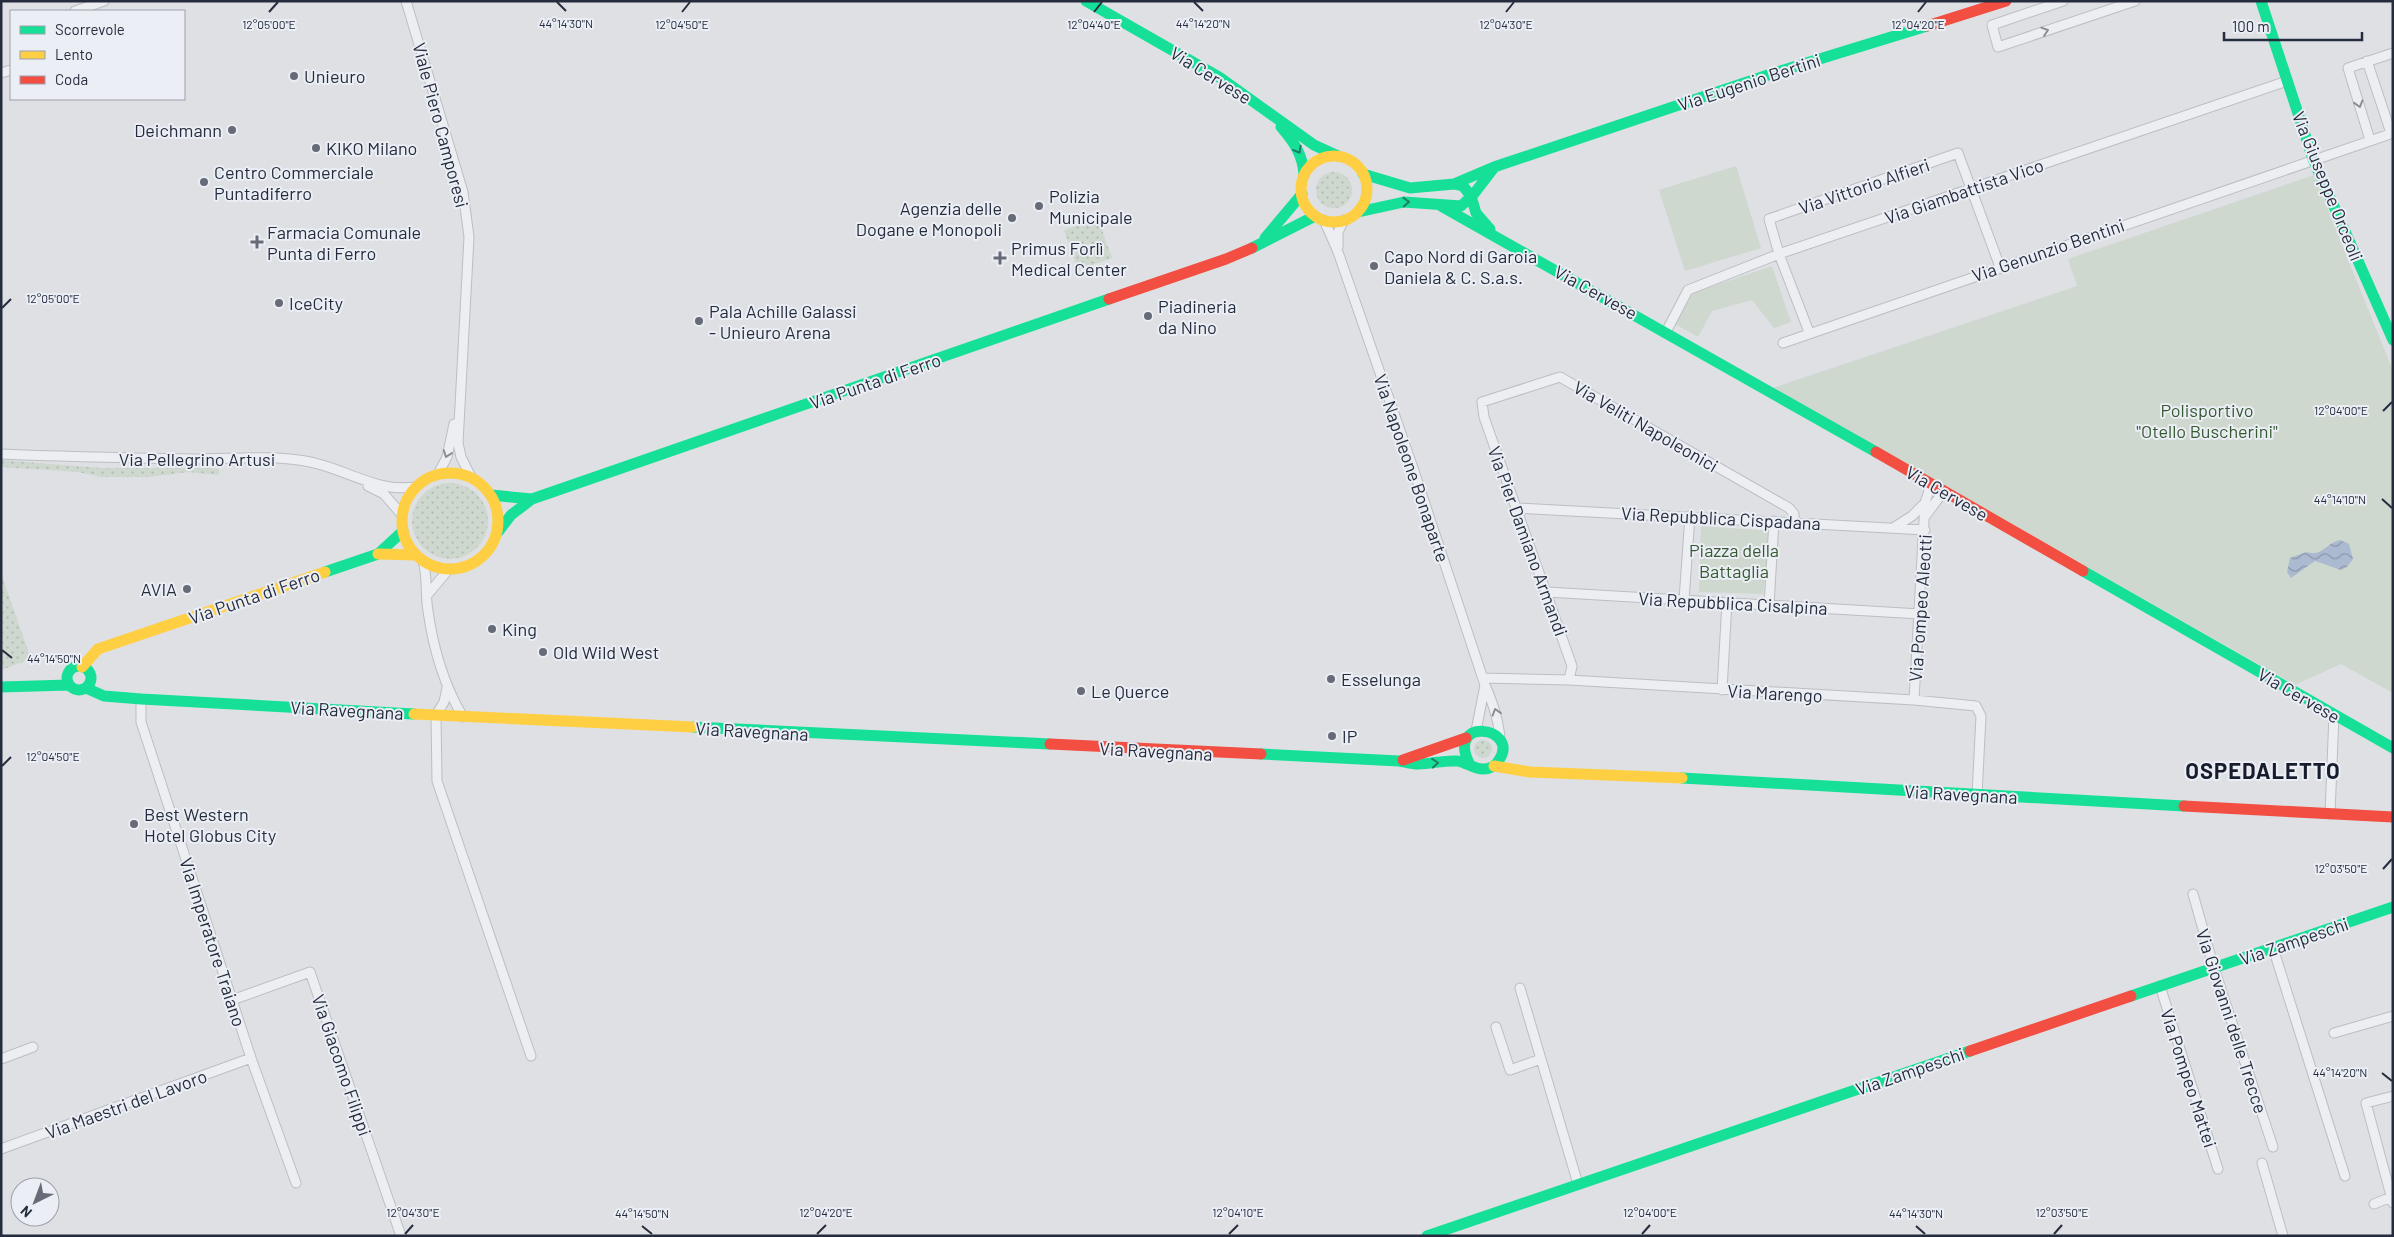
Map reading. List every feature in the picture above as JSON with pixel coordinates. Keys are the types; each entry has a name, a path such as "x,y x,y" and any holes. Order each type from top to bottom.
{"main road":[{"name":"Via Cervese","path":"1086,1 1219,77 1314,145 1354,162 1364,174 1410,188 1454,184"},
{"name":"Via Eugenio Bertini","path":"1454,184 1494,167 1771,74 2006,1"},
{"name":"Via Giuseppe Orceoli","path":"2261,1 2313,159 2393,340"},
{"name":"Via Cervese","path":"1258,104 1280,126 1300,151 1304,162 1302,194"},
{"path":"1304,175 1318,160 1338,156"},
{"path":"1454,184 1463,186 1471,196 1494,167"},
{"path":"1358,212 1363,206 1367,192 1364,174"},
{"path":"1302,194 1306,206 1320,218"},
{"name":"Via Punta di Ferro","path":"1256,246 1275,228 1302,194"},
{"name":"Via Cervese","path":"1320,218 1344,220 1358,212 1404,202 1461,206 1468,202 1471,196"},
{"name":"Via Cervese","path":"1471,196 1480,218 1501,240"},
{"name":"Via Cervese","path":"1441,206 1666,332 2393,748"},
{"name":"Via Punta di Ferro","path":"491,495 532,500 1226,259 1320,218"},
{"path":"455,473 471,477 483,485 491,495 498,517 496,534 492,545 478,560 465,567 449,569 432,566 419,558 407,543 402,531 402,515 407,498 415,487 430,476 455,473"},
{"path":"496,534 512,515 532,500"},
{"name":"Via Punta di Ferro","path":"85,669 98,650 378,554 402,531"},
{"path":"378,554 419,558"},
{"path":"74,667 85,669 91,677 88,686 75,690 68,681 74,667"},
{"path":"1,687 68,681"},
{"name":"Via Ravegnana","path":"88,686 104,696 141,699 463,717 1418,764 1458,761 1470,765"},
{"path":"1501,745 1500,759 1494,766 1482,769 1470,765 1465,758 1463,750 1471,735 1489,731 1501,745 1514,761 1530,772"},
{"name":"Via Ravegnana","path":"1399,762 1471,735"},
{"name":"Via Ravegnana","path":"1494,766 1530,772 1621,774 2393,817"},
{"name":"Via Zampeschi","path":"1428,1236 2393,907"}],"street":[{"path":"78,10 104,1"},
{"name":"Viale Piero Camporesi","path":"406,1 464,192 468,237 458,443 461,457 471,477"},
{"path":"1992,24 2063,1"},
{"path":"1984,9 1992,24 1998,47 2135,1"},
{"path":"2370,140 2348,68 2393,52"},
{"path":"2367,61 2392,133"},
{"name":"Via Giambattista Vico","path":"1666,332 1688,290 1779,254 2287,81"},
{"name":"Via Genunzio Bentini","path":"1783,343 1809,332 2392,133"},
{"name":"Via Vittorio Alfieri","path":"1779,254 1769,219 1958,153 1971,188"},
{"path":"1971,188 2000,267"},
{"name":"Via Napoleone Bonaparte","path":"1320,218 1338,252 1498,720 1501,745"},
{"name":"Via Napoleone Bonaparte","path":"1338,252 1338,232 1344,220"},
{"path":"1779,254 1809,332"},
{"name":"Via Veliti Napoleonici","path":"1482,402 1560,377 1789,508 1794,514 1794,522"},
{"name":"Viale Piero Camporesi","path":"438,474 451,441 459,400"},
{"name":"Via Pier Damiano Armandi","path":"1482,402 1484,417 1572,666 1569,680"},
{"path":"1,448 50,455"},
{"path":"1,454 50,455"},
{"name":"Via Pellegrino Artusi","path":"50,455 93,458 289,459 323,465 343,473"},
{"path":"343,473 395,489 415,487"},
{"path":"343,473 384,494 402,515"},
{"path":"1892,528 1912,516 1925,503 1931,484"},
{"path":"1926,516 1944,492"},
{"name":"Via Pompeo Aleotti","path":"1914,700 1926,516 1925,503"},
{"name":"Via Repubblica Cispadana","path":"1517,508 1925,530"},
{"path":"1684,600 1690,516"},
{"path":"1769,605 1774,521"},
{"path":"419,558 428,594 429,621 447,688 463,717"},
{"path":"428,594 449,569"},
{"name":"Via Repubblica Cisalpina","path":"1547,592 1920,614"},
{"path":"1722,690 1727,602"},
{"name":"Via Marengo","path":"1484,681 1569,680 1914,700 1976,706 1980,710 1977,795"},
{"name":"Via Napoleone Bonaparte","path":"1471,735 1484,681"},
{"path":"447,688 444,702 436,715 437,781 531,1056"},
{"name":"Via Imperatore Traiano","path":"141,699 141,722 251,1058 296,1183"},
{"path":"2330,814 2334,715"},
{"name":"Via Giovanni delle Trecce","path":"2193,894 2214,968 2273,1147"},
{"path":"2273,948 2345,1176"},
{"name":"Via Giacomo Filippi","path":"232,1000 310,972 401,1236"},
{"name":"Via Pompeo Mattei","path":"2160,986 2218,1169"},
{"path":"1520,988 1578,1184"},
{"path":"2334,1033 2393,1016"},
{"path":"1496,1026 1510,1070 1541,1060"},
{"path":"1,1059 33,1047"},
{"name":"Via Maestri del Lavoro","path":"1,1149 251,1058"},
{"path":"2374,1204 2392,1200 2366,1104 2393,1096"},
{"path":"2262,1163 2283,1236"}],"green space":[{"path":"1736,166 1761,248 1685,271 1659,190"},
{"path":"1334,172 1341,173 1347,177 1351,183 1351,197 1347,203 1341,207 1334,208 1327,207 1321,203 1317,197 1316,190 1317,183 1321,177 1327,173"},
{"name":"Polisportivo \"Otello Buscherini\"","path":"2314,175 2393,371 2393,693 2341,664 2295,685 1773,388 2077,286 2068,259"},
{"path":"1098,219 1112,258 1078,270 1064,230"},
{"path":"1772,266 1791,322 1774,328 1752,300 1712,311 1698,337 1675,324 1693,293"},
{"path":"1,460 101,468 211,468 219,469 219,475 188,472 149,477 101,477 78,472 1,467"},
{"path":"450,483 465,486 477,494 485,506 488,521 485,536 477,548 465,556 450,559 435,556 423,548 415,536 412,521 415,506 423,494 435,486"},
{"name":"Piazza della Battaglia","path":"1701,526 1772,531 1763,594 1699,592"},
{"path":"1,573 31,659 1,670"},
{"path":"1479,740 1487,740 1492,745 1490,756 1479,758 1474,753 1474,745"}],"water":[{"path":"2340,540 2349,544 2353,559 2347,567 2341,570 2315,561 2291,578 2287,572 2290,558 2306,552 2316,553"}],"traffic: fast":[{"path":"1086,1 1219,77 1314,145 1338,156"},
{"path":"2261,1 2313,159 2393,340"},
{"path":"1454,184 1494,167 1771,74 1927,26"},
{"path":"1281,127 1297,149 1302,161 1304,175"},
{"path":"1358,212 1404,202 1461,206 1473,195 1493,169"},
{"path":"1363,174 1410,188 1454,184 1463,186 1471,196 1476,213 1490,229"},
{"path":"1265,238 1302,194"},
{"path":"1441,206 1876,452"},
{"path":"1252,248 1315,216"},
{"path":"491,495 532,499 1109,299"},
{"path":"498,532 511,515 532,499"},
{"path":"325,572 378,554 403,531"},
{"path":"2083,571 2393,748"},
{"path":"79,666 88,669 91,678 88,687 79,690 70,687 67,678 70,669 79,666"},
{"path":"1,687 69,685"},
{"path":"86,688 104,696 141,699 414,714"},
{"path":"693,727 1050,744"},
{"path":"1261,754 1399,761 1418,764 1457,761 1476,768 1483,769 1492,767 1499,760 1503,749 1500,740 1493,734 1483,731 1474,733 1467,738 1465,749 1470,765"},
{"path":"1682,778 2184,806"},
{"path":"2131,996 2393,907"},
{"path":"1427,1236 1970,1051"}],"traffic: slow":[{"path":"1334,156 1347,159 1357,166 1364,176 1367,189 1364,202 1357,212 1347,219 1334,222 1321,219 1311,212 1304,202 1301,189 1304,176 1311,166 1321,159 1334,156"},
{"path":"450,473 468,476 484,487 495,503 498,521 495,539 484,555 468,566 450,569 432,566 416,555 405,539 402,521 405,503 416,487 432,476 450,473"},
{"path":"378,554 416,555"},
{"path":"82,667 98,649 325,572"},
{"path":"414,714 693,727"},
{"path":"1494,766 1530,772 1682,778"}],"traffic: jam":[{"path":"1927,26 2006,1"},
{"path":"1109,299 1226,259 1252,248"},
{"path":"1876,452 2083,571"},
{"path":"1403,760 1466,738"},
{"path":"1050,744 1261,754"},
{"path":"2184,806 2393,817"},
{"path":"1970,1051 2131,996"}],"place":[{"name":"Unieuro","path":"294,76"},
{"name":"Deichmann","path":"232,130"},
{"name":"KIKO Milano","path":"316,148"},
{"name":"Centro Commerciale Puntadiferro","path":"204,182"},
{"name":"Polizia Municipale","path":"1039,206"},
{"name":"Agenzia delle Dogane e Monopoli","path":"1012,218"},
{"name":"Farmacia Comunale Punta di Ferro","path":"257,242"},
{"name":"Primus Forlì Medical Center","path":"1000,258"},
{"name":"Capo Nord di Garoia Daniela & C. S.a.s.","path":"1374,266"},
{"name":"IceCity","path":"279,303"},
{"name":"Piadineria da Nino","path":"1148,316"},
{"name":"Pala Achille Galassi - Unieuro Arena","path":"699,321"},
{"name":"AVIA","path":"187,589"},
{"name":"King","path":"492,629"},
{"name":"Old Wild West","path":"543,652"},
{"name":"Esselunga","path":"1331,679"},
{"name":"Le Querce","path":"1081,691"},
{"name":"IP","path":"1332,736"},
{"name":"Best Western Hotel Globus City","path":"134,824"}],"district":[{"name":"OSPEDALETTO","path":"2263,770"}]}
